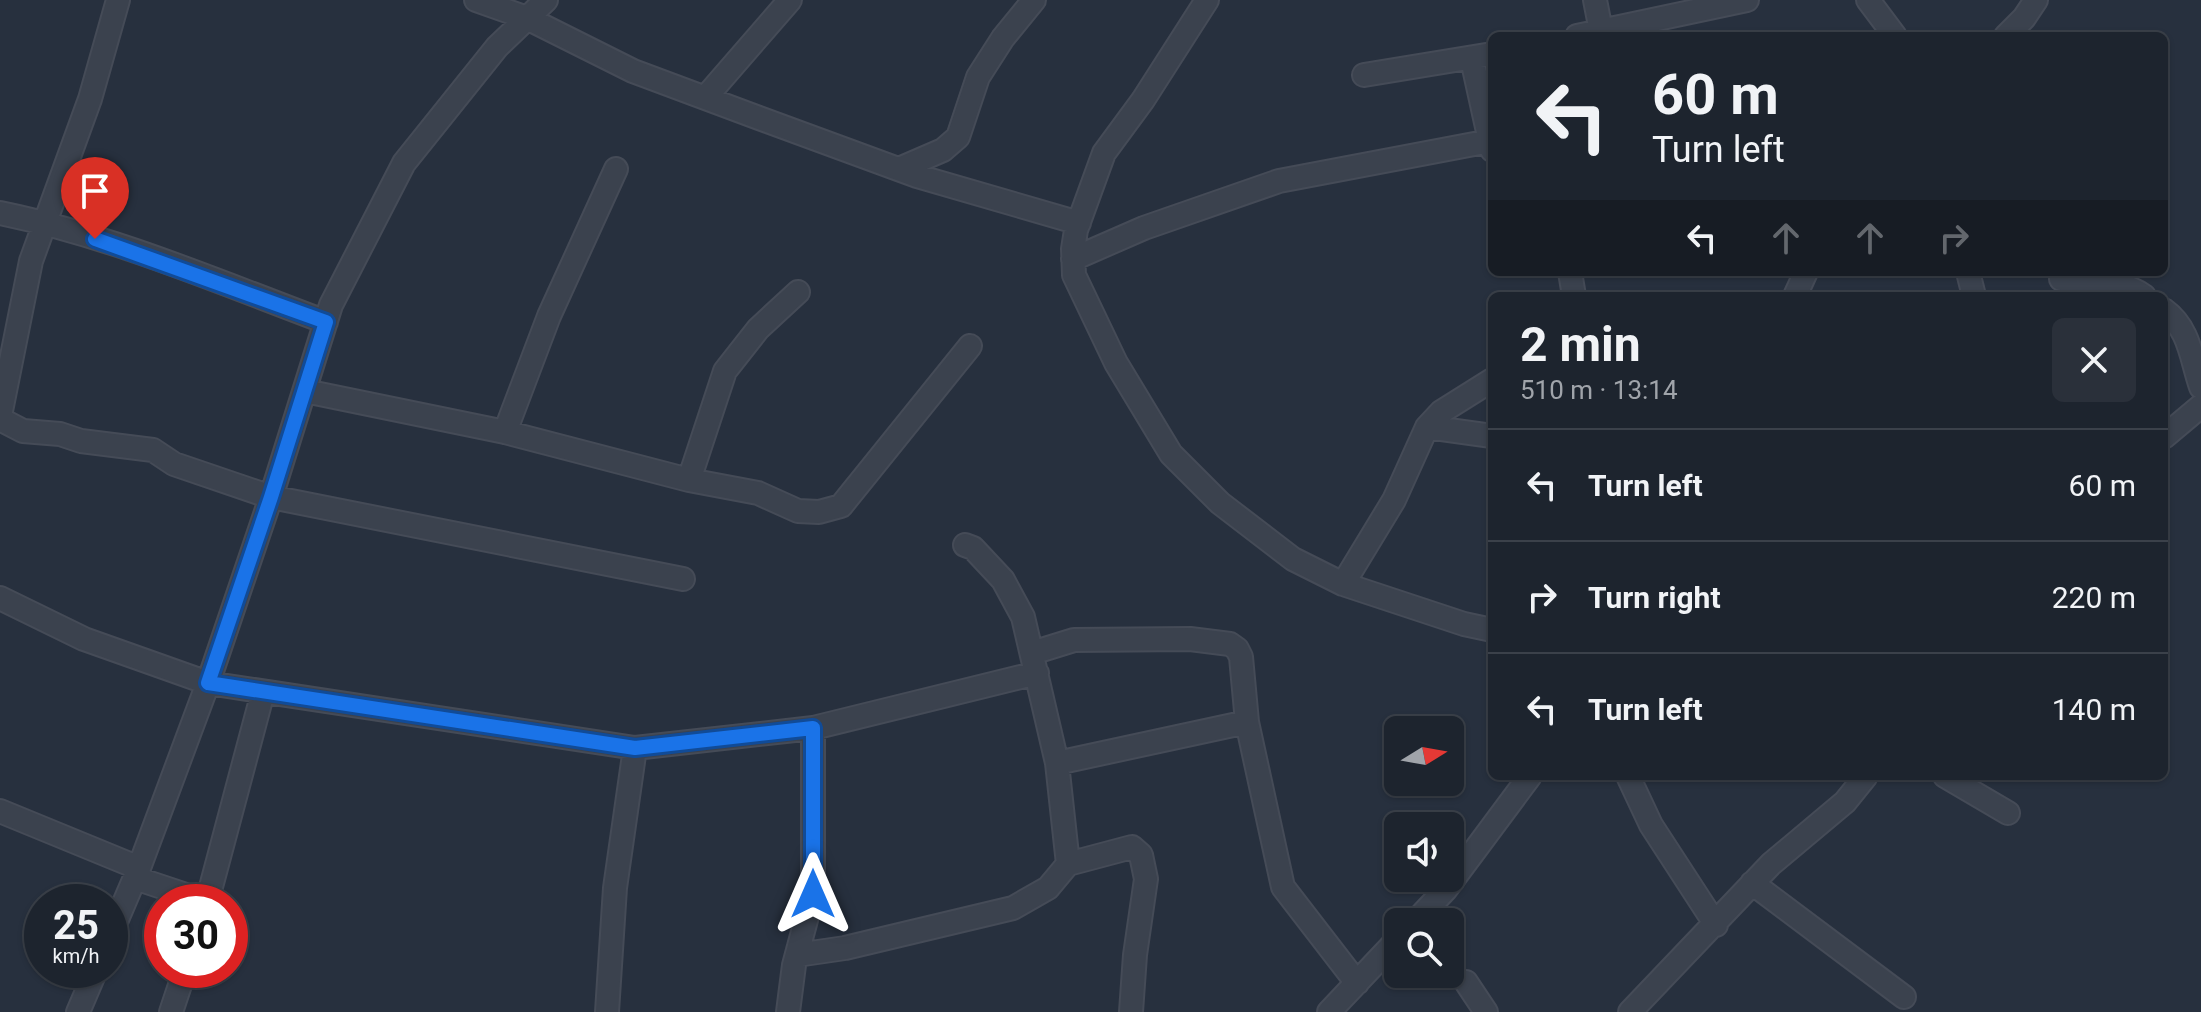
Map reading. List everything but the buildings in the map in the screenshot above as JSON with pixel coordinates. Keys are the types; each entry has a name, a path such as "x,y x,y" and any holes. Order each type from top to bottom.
{"street":[{"path":"118,0 90,99 31,261 0,408 23,431 153,450 174,464 271,497 683,579"},
{"path":"476,0 527,18 633,71 705,98 899,169 1079,223"},
{"path":"128,894 208,683 331,305 404,163 497,47 546,0"},
{"path":"705,98 790,0"},
{"path":"899,169 943,150 958,137 978,77 1003,38 1034,0"},
{"path":"1207,0 1143,100 1104,153 1079,223 1073,259 1074,275 1116,363 1171,454 1220,503 1293,559 1343,584 1488,629"},
{"path":"1595,0 1601,31"},
{"path":"1596,32 1747,0"},
{"path":"1868,0 1892,32"},
{"path":"1364,75 1482,57 1488,116"},
{"path":"1073,259 1144,228 1279,181 1488,146"},
{"path":"505,432 549,316 616,169"},
{"path":"0,213 45,223 145,255 326,322"},
{"path":"2062,282 2116,283 2139,292"},
{"path":"689,480 725,371 758,329 798,292"},
{"path":"2168,313 2187,336 2201,387"},
{"path":"305,391 505,432 689,480 758,493 798,511 819,512 841,506 970,346"},
{"path":"1343,584 1394,500 1427,427 1441,412 1488,383"},
{"path":"2168,434 2201,406"},
{"path":"1427,427 1488,435"},
{"path":"965,545 979,554 1003,580 1023,617 1057,763 1068,864"},
{"path":"0,598 84,639 208,683 635,748 813,728 1035,663 1074,640 1190,639 1230,644 1241,657 1247,722 1283,887 1357,983"},
{"path":"0,811 207,902 263,692"},
{"path":"1057,763 1247,722"},
{"path":"788,1012 797,955 813,894 813,728"},
{"path":"607,1012 615,888 635,748"},
{"path":"1428,908 1446,889 1527,780"},
{"path":"1630,780 1651,825 1716,925"},
{"path":"1630,1012 1716,925 1752,883 1845,802 1863,780"},
{"path":"1952,780 2008,813"},
{"path":"797,955 845,948 1013,908 1048,888 1068,864 1132,847 1141,855 1146,879 1135,955 1131,1012"},
{"path":"1752,883 1904,997"},
{"path":"1329,1012 1384,954"},
{"path":"1466,982 1486,1012"},
{"path":"78,1012 88,988"},
{"path":"171,1012 179,988"}],"route":[{"path":"95,239 326,322 208,683 635,748 813,728 813,894"}]}
